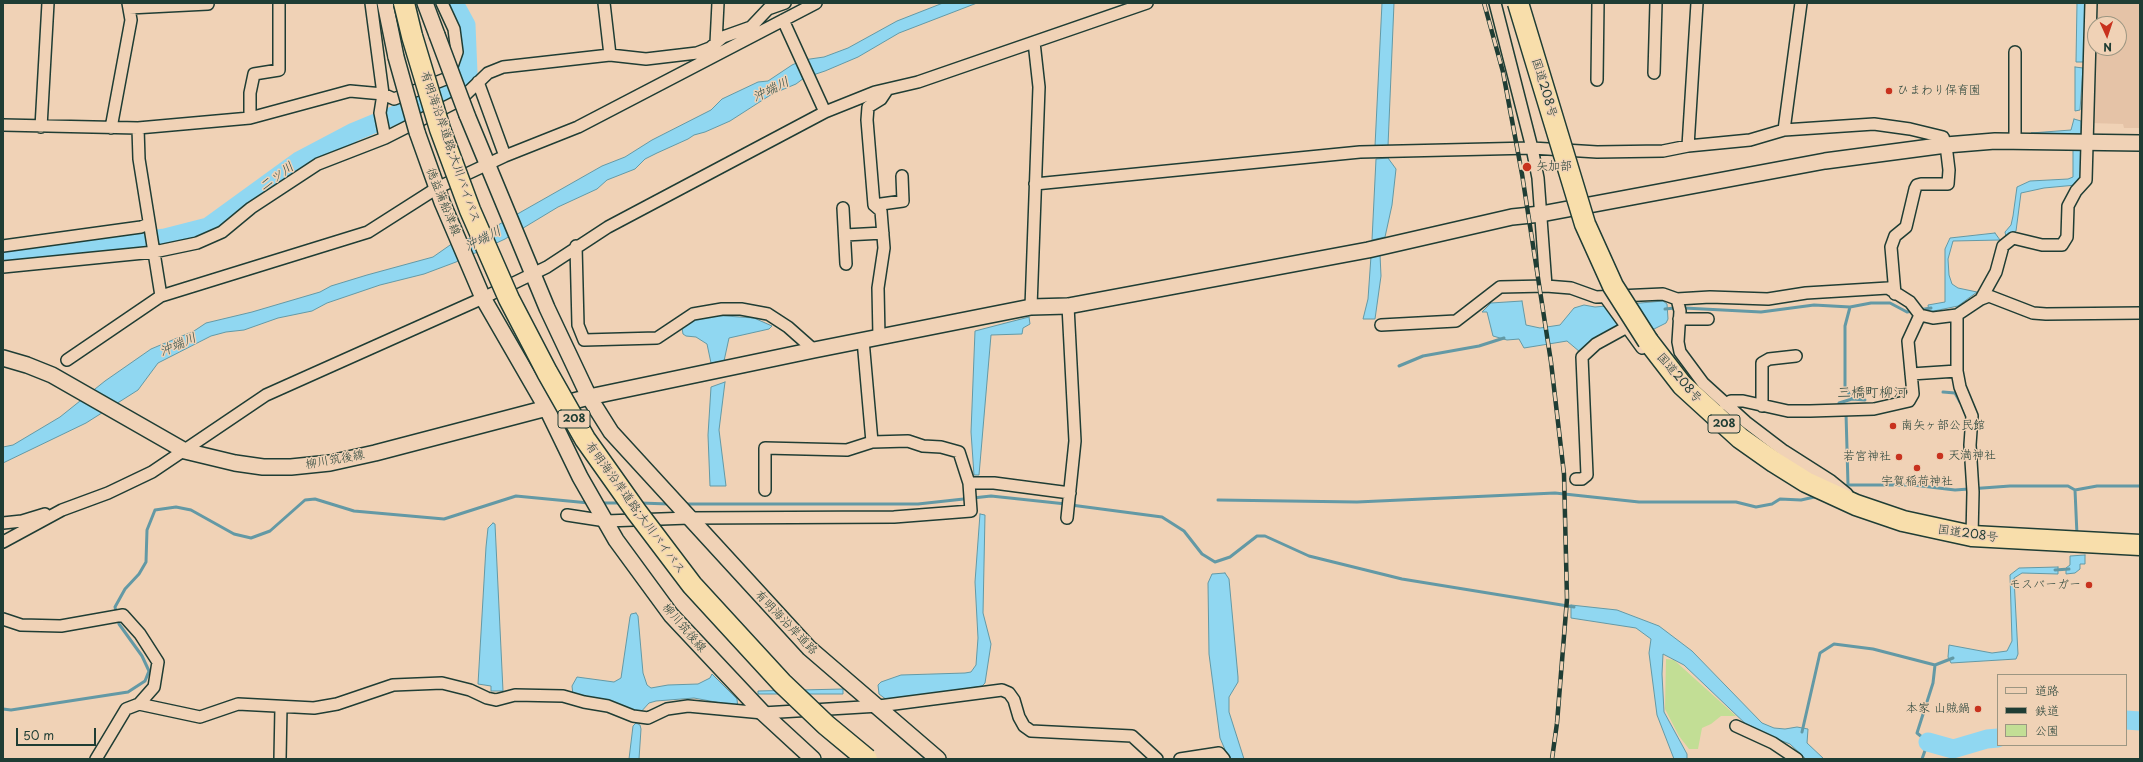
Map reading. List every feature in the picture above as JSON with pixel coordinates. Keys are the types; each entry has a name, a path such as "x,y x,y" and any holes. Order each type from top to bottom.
{"highway":[{"name":"有明海沿岸道路;大川バイパス","path":"398,3 434,130 464,213 504,301 541,375 581,443 630,514 687,588 738,646 778,686 859,759"},
{"name":"有明海沿岸道路;大川バイパス","path":"404,3 412,36 440,129 470,210 509,298 547,372 585,439 636,512 692,585 782,682 826,725 867,759"},
{"name":"国道208号","path":"1518,3 1585,224 1635,334 1682,385 1730,428 1774,462 1817,486 1856,505 1903,521 1972,536 2140,545"}],"main road":[{"name":"徳益蒲船津線","path":"385,3 396,57 417,132 439,195 481,293 547,409"},
{"path":"425,3 466,115 532,271 589,397"},
{"name":"柳川筑後線","path":"3,358 27,365 52,375 184,451 234,463 263,467 291,467 330,463 547,409 589,397 863,340 1031,307 1068,306 1368,250 1512,217 1541,214 1825,161 1946,145 2015,141 2140,143"},
{"name":"有明海沿岸道路","path":"589,397 611,432 688,518 809,648 836,672 879,706 938,759"},
{"name":"柳川筑後線","path":"547,409 580,477 616,540 671,615 763,713 813,759"}],"street":[{"path":"41,127 48,3"},
{"path":"250,118 250,93 254,74 279,70 279,3"},
{"path":"371,3 383,94 380,113 385,138"},
{"path":"3,124 41,127 138,128 250,118 350,91 383,94 394,99 448,78 457,52 454,29 442,3"},
{"path":"604,3 610,55"},
{"path":"716,43 718,3"},
{"path":"3,267 154,252 197,243 222,232 251,208 318,164 385,138 460,100 488,73 503,67 610,55 646,59 697,53 716,43 723,37 751,27 768,9 785,3"},
{"path":"67,360 161,296 368,232 489,169 505,156 578,127 785,24 816,3"},
{"path":"3,523 62,510 108,493 152,472 266,395 481,293 532,271 546,267 576,246 823,108 875,92 918,82 1147,3"},
{"path":"1495,3 1532,148 1538,178 1546,286"},
{"path":"1597,80 1598,3"},
{"path":"1654,73 1656,3"},
{"path":"1688,146 1697,3"},
{"path":"1784,130 1801,3"},
{"path":"1981,299 1996,272 2003,246 2013,238 2042,245 2062,245 2067,238 2068,206 2076,191 2086,180 2091,3"},
{"path":"111,128 130,20 129,6 208,4"},
{"path":"785,24 823,108"},
{"path":"1031,307 1039,87 1034,42"},
{"path":"2015,52 2015,141"},
{"path":"478,82 505,156"},
{"path":"879,337 878,288 884,248 881,211 874,205 867,120 868,106 881,99 887,90"},
{"path":"1035,184 1360,152 1532,148 1597,152 1663,151 1688,146 1750,140 1784,130 1874,124 1910,129 1942,137 1946,145 1949,170 1948,184 1917,185 1906,227 1895,236 1891,247 1895,294"},
{"path":"138,128 139,158 148,224 161,296"},
{"path":"874,205 903,201 902,176"},
{"path":"843,208 846,264"},
{"path":"3,246 141,227 148,224"},
{"path":"845,235 883,233"},
{"path":"576,246 578,324 584,340 657,338 693,314 722,309 768,314 788,327 814,350"},
{"path":"1381,325 1456,321 1500,287 1546,286 1571,288 1606,300 1663,294 1677,298 1710,297 1768,299 1806,293 1866,288 1888,288 1895,294 1910,302 1920,315 1933,318 1957,315 1981,299 1989,296 2033,313 2140,313"},
{"path":"1677,298 1679,304 1680,352 1683,378 1721,431 1752,457 1817,486"},
{"path":"1606,300 1635,334 1683,378 1725,404 1784,451 1817,486"},
{"path":"1067,515 1075,441 1068,306"},
{"path":"1725,404 1731,401 1743,401 1788,411 1874,409 1909,401 1913,394 1908,341 1920,315"},
{"path":"1957,315 1957,371 1960,387 1972,416 1970,452 1973,489 1972,536"},
{"path":"1679,325 1708,319"},
{"path":"1576,479 1582,479 1587,474 1582,357 1596,344 1635,334"},
{"path":"863,340 872,442"},
{"path":"1762,406 1762,363 1769,359 1796,356"},
{"path":"1911,374 1957,371"},
{"path":"567,515 688,518 894,517 971,511 969,487 959,452 940,446 923,446 908,441 872,442 847,450 765,448 765,490"},
{"path":"969,487 994,484 1069,495"},
{"path":"3,542 62,510"},
{"path":"3,619 21,625 61,626 123,615 140,634 158,662 154,686 139,704 126,709 96,759"},
{"path":"139,704 200,717 238,704 281,707 322,707 337,704 393,685 442,683 470,690 487,698 496,700 515,695 563,696 584,702 608,706 633,716 648,718 667,710 688,706 763,713 879,706 1002,690 1009,693 1014,700 1019,717 1024,726 1031,731 1132,736 1157,759"},
{"path":"280,759 281,707"},
{"path":"1736,726 1773,743 1797,759"},
{"path":"1180,759 1219,753 1224,759"}],"shaded area":[{"path":"2096,3 2140,3 2140,128 2124,128 2123,124 2090,123 2093,56 2127,56 2127,16 2095,16"}],"green space":[{"path":"1666,659 1674,660 1736,716 1721,716 1711,724 1702,728 1698,749 1689,749 1679,736 1665,709"}],"water":[{"name":"沖端川","path":"943,3 977,3 899,33 858,57 804,78 796,84 772,94 730,121 694,135 645,159 635,169 607,180 597,189 558,207 505,239 456,262 424,274 380,285 327,303 312,311 278,318 244,330 226,332 211,336 158,363 138,390 86,423 3,463 3,447 13,445 60,417 105,381 151,349 194,331 206,323 252,312 320,292 331,286 367,275 433,257 453,243 472,238 491,229 602,166 625,157 652,140 711,110 722,99 758,82 768,81 792,65 803,60 824,57 848,48 897,21"},
{"path":"1382,3 1394,3 1388,146 1375,146"},
{"path":"2077,3 2088,3 2084,62 2076,62"},
{"path":"2075,67 2083,68 2080,110 2075,111"},
{"path":"2074,119 2081,121 2081,134 2031,133 2071,130"},
{"path":"2081,146 2081,179 2076,185 2044,188 2021,193 2016,231 2006,237 2005,232 2011,225 2013,216 2017,187 2030,181 2068,179 2073,177 2073,147"},
{"path":"1388,158 1396,169 1392,205 1385,237 1372,240 1376,159"},
{"path":"1995,233 2000,240 1953,241 1948,259 1949,275 1952,284 1958,288 1977,292 1958,306 1929,312 1928,305 1945,302 1945,249 1950,238"},
{"path":"1380,254 1381,276 1375,319 1363,319 1368,299 1371,256"},
{"path":"1522,301 1526,325 1540,328 1560,325 1574,308 1584,305 1595,307 1663,301 1667,304 1668,319 1666,323 1654,329 1612,331 1580,352 1567,341 1524,348 1519,339 1507,340 1493,336 1487,312 1482,312 1491,303"},
{"path":"711,315 754,318 772,326 769,329 729,338 724,361 711,363 707,344 696,337 686,336 683,334 682,328 696,316"},
{"path":"1029,317 1030,324 1023,328 1022,334 991,335 979,475 974,475 971,432 975,331"},
{"path":"725,382 719,430 726,486 710,486 708,435 711,387"},
{"path":"980,514 985,515 983,613 991,644 985,683 982,686 891,703 879,694 878,685 881,682 901,675 971,672 976,665 978,638 975,582"},
{"path":"493,523 495,524 503,691 491,691 491,686 478,684 486,547 488,528"},
{"path":"2085,555 2085,564 2080,564 2080,569 2075,573 2066,574 2066,568 2070,565 2070,556"},
{"path":"2058,567 2058,574 2022,573 2014,578 2018,654 2016,659 1951,663 1948,657 1949,645 1992,653 2007,651 2012,641 2010,575 2019,568"},
{"path":"1225,573 1229,579 1238,677 1238,682 1229,697 1229,712 1244,759 1229,759 1220,738 1209,654 1208,583 1212,574"},
{"path":"1571,605 1617,610 1659,626 1692,651 1762,723 1774,728 1785,729 1797,727 1808,729 1807,743 1824,759 1806,759 1790,744 1751,729 1684,665 1663,654 1662,674 1664,712 1687,754 1687,759 1674,759 1657,715 1649,653 1651,639 1636,628 1571,618"},
{"path":"636,613 638,616 643,673 647,685 651,688 668,685 698,684 710,678 712,674 737,699 738,709 730,707 726,704 694,698 656,701 649,703 639,714 573,695 572,686 577,677 614,682 621,678 630,617 631,614"},
{"path":"843,689 843,694 758,694 758,691"},
{"path":"636,723 640,725 641,729 639,759 629,759 633,726"}],"waterway":[{"name":"二ツ川","path":"3,259 165,238 208,227 299,161 354,132 441,96 468,73 466,25 454,3"},
{"path":"1684,308 1761,312 1814,305 1850,307 1871,303 1890,303 1907,312 1913,311"},
{"path":"1850,307 1845,326 1845,387 1852,399 1865,400"},
{"path":"1665,309 1675,308"},
{"path":"1919,310 1931,308"},
{"path":"1399,366 1423,356 1479,346 1504,338"},
{"path":"1943,392 1955,393 1960,402"},
{"path":"1839,403 1852,399"},
{"path":"1846,413 1848,485"},
{"path":"1843,487 1848,485 1913,485 1955,490 2010,486 2068,486 2075,490 2097,486 2140,486"},
{"path":"2075,490 2077,535"},
{"path":"1218,500 1357,502 1555,493 1639,502 1736,502 1756,507 1772,504 1780,499 1801,500 1819,496"},
{"path":"3,709 11,710 128,692 145,681 149,671 142,656 119,624 115,607 125,589 139,574 146,562 147,530 155,510 176,507 191,510 234,534 251,538 270,531 305,500 315,499 354,511 444,519 516,496 589,503"},
{"path":"684,504 918,504 991,496 1066,504"},
{"path":"600,503 621,503"},
{"path":"640,503 669,504"},
{"path":"1071,505 1162,517 1184,531 1202,554 1215,562 1230,557 1257,536 1265,536 1309,556 1402,579 1574,607"},
{"path":"2055,570 2069,569"},
{"path":"1802,732 1820,653 1834,644 1873,649 1935,665"},
{"path":"1922,759 1928,742 1917,733 1933,683 1935,665 1953,658"},
{"path":"2127,720 2140,721"},
{"path":"1928,742 1953,749 1987,739 1997,738"}],"railway":[{"path":"1484,3 1503,72 1522,174 1551,362 1564,474 1567,599 1557,723 1552,759"}],"place":[{"name":"ひまわり保育園","path":"1889,91"},
{"name":"矢加部","path":"1527,167"},
{"name":"南矢ヶ部公民館","path":"1893,426"},
{"name":"天満神社","path":"1940,456"},
{"name":"若宮神社","path":"1899,457"},
{"name":"宇賀稲荷神社","path":"1917,468"},
{"name":"モスバーガー","path":"2089,585"},
{"name":"本家 山賊鍋","path":"1978,709"}],"district":[{"name":"三橋町柳河","path":"1872,393"}]}
